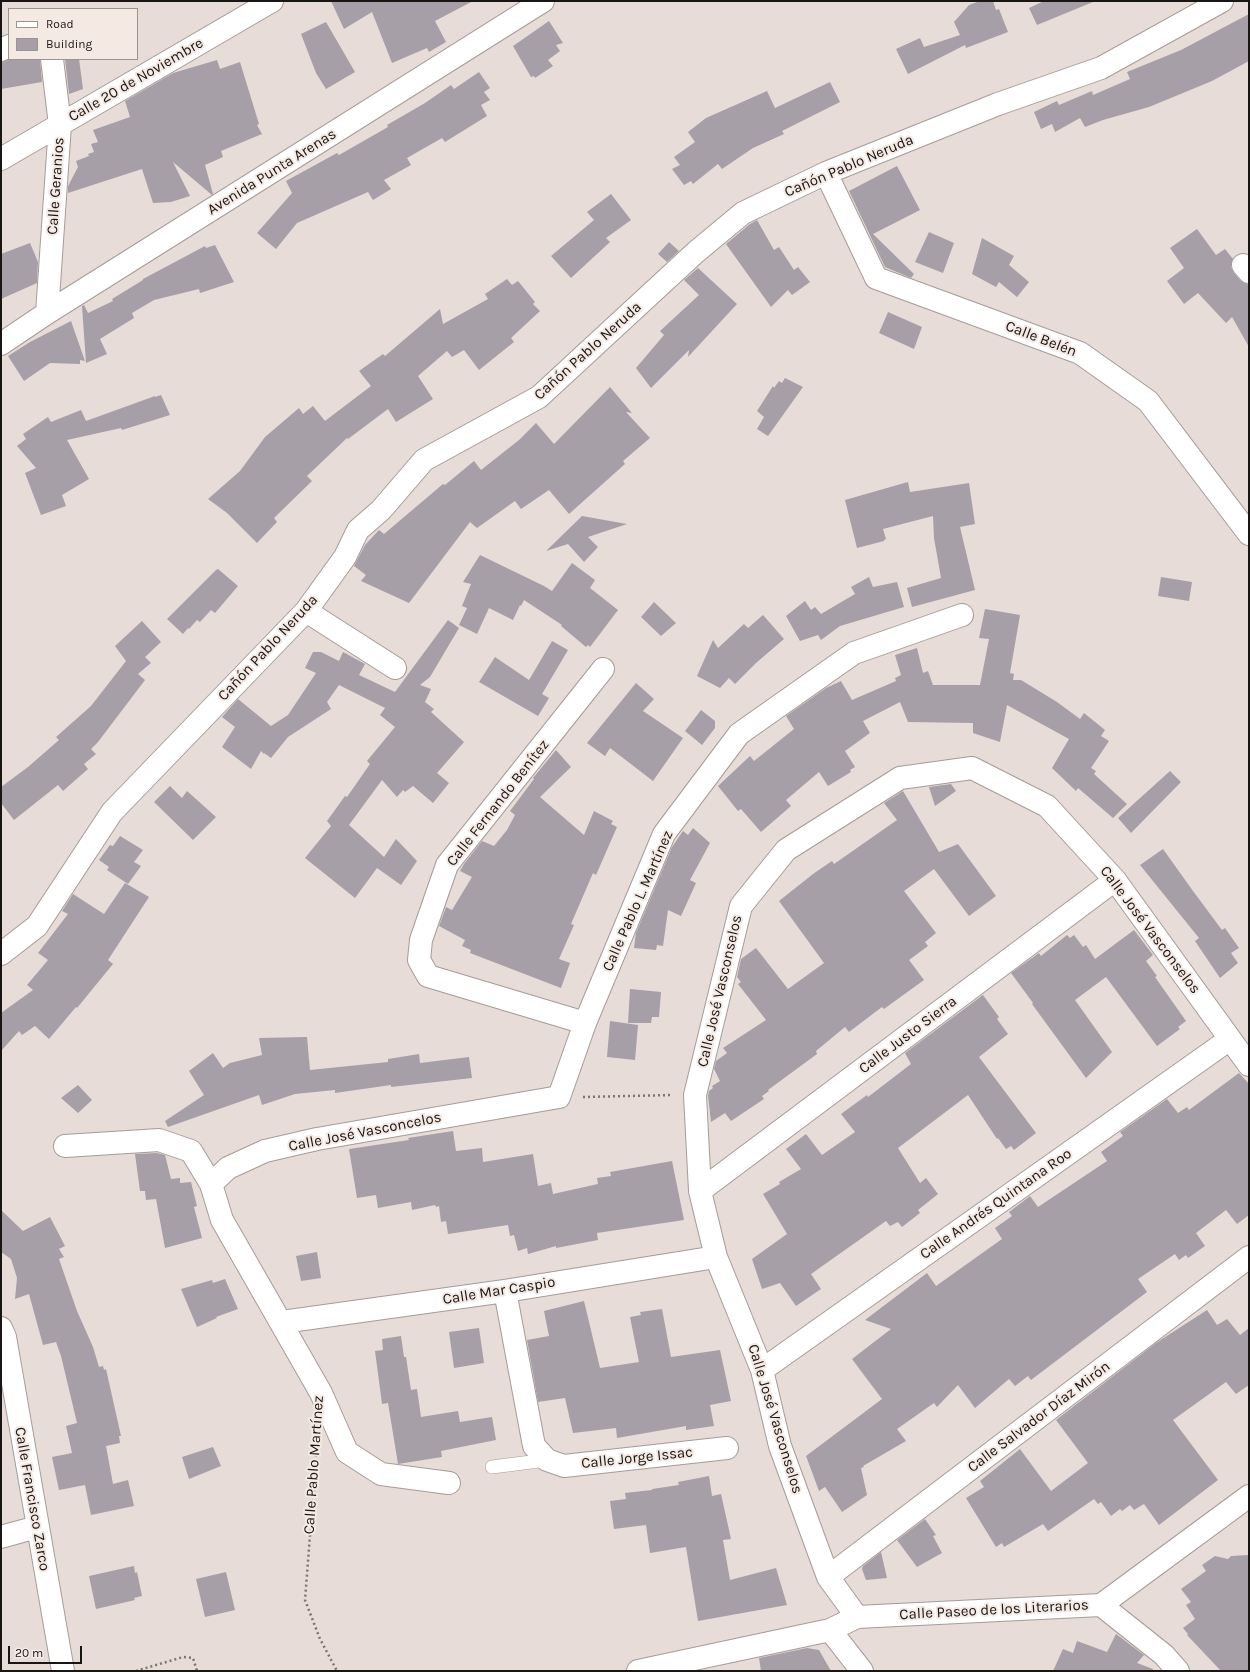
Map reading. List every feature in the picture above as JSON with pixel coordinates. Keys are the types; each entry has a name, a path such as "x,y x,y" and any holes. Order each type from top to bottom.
{"street":[{"name":"Calle 20 de Noviembre","path":"1,159 272,1"},
{"name":"Avenida Punta Arenas","path":"1,344 47,313 543,1"},
{"name":"Cañón Pablo Neruda","path":"1,954 37,926 112,812 306,611 345,558 358,530 381,510 424,460 539,397 696,252 743,213 826,173 998,104 1102,68 1222,1"},
{"name":"Calle Geranios","path":"47,313 60,125 52,60"},
{"name":"Calle Belén","path":"826,173 876,278 1080,353 1148,401 1249,534"},
{"path":"306,611 395,668"},
{"name":"Calle Pablo L. Martínez","path":"559,1097 585,1023 664,834 739,734 854,653 962,615"},
{"name":"Calle Fernando Benítez","path":"585,1023 428,976 419,960 421,940 448,865 603,669"},
{"name":"Calle José Vasconselos","path":"857,1617 828,1577 780,1446 762,1370 716,1256 700,1191 696,1095 741,906 786,850 900,778 972,768 1047,806 1115,880 1249,1065"},
{"name":"Calle Justo Sierra","path":"700,1191 1115,880"},
{"name":"Calle Andrés Quintana Roo","path":"762,1370 1230,1039"},
{"name":"Calle José Vasconcelos","path":"211,1184 228,1168 265,1151 317,1139 559,1097"},
{"path":"64,1146 159,1140 191,1151 211,1184"},
{"name":"Calle Pablo Martínez","path":"211,1184 222,1220 282,1322 321,1393 348,1452 381,1474 449,1484"},
{"name":"Calle Mar Caspio","path":"282,1322 505,1291 716,1256"},
{"name":"Calle Salvador Díaz Mirón","path":"828,1577 1249,1257"},
{"path":"505,1291 534,1446 547,1460"},
{"name":"Calle Francisco Zarco","path":"1,1328 5,1337 62,1671"},
{"name":"Calle Jorge Issac","path":"547,1460 564,1466 727,1448"},
{"path":"1101,1605 1249,1496"},
{"path":"1,1537 37,1527"},
{"name":"Calle Paseo de los Literarios","path":"857,1617 1101,1605 1164,1655 1178,1671"},
{"path":"638,1671 830,1630 857,1617"},
{"path":"830,1630 862,1671"}],"lane":[{"name":"Calle Jorge Issac","path":"492,1467 547,1460"}],"path":[{"path":"559,1097 696,1095"},
{"name":"Calle Pablo Martínez","path":"317,1441 304,1600 320,1639 337,1671"},
{"path":"136,1671 183,1657 193,1658 197,1671"}],"building":[{"path":"331,1 473,1 435,21 446,42 429,52 427,48 392,63 372,12 344,29"},
{"path":"980,1 993,1 996,10 999,9 1008,32 966,48 965,45 908,74 896,49 920,38 924,47 960,35 954,22 969,5"},
{"path":"1044,1 1093,2 1037,25 1029,8"},
{"path":"1249,14 1249,61 1212,81 1149,107 1103,120 1085,127 1080,118 1055,132 1052,124 1041,129 1034,112 1057,101 1059,105 1092,91 1093,95 1130,79 1127,72 1181,50"},
{"path":"549,21 563,43 556,45 560,51 548,60 553,66 535,78 534,76 531,77 513,46"},
{"path":"326,22 355,72 326,89 316,73 301,34"},
{"path":"8,60 40,60 42,82 1,89 1,62"},
{"path":"65,60 79,60 83,89 69,94"},
{"path":"217,60 220,69 240,62 259,124 257,125 262,134 221,151 223,157 205,165 213,194 212,195 173,162 190,196 171,202 153,203 142,169 68,193 68,186 78,167 76,161 89,156 88,154 94,152 91,144 98,142 93,130 130,117 125,101 173,73"},
{"path":"479,72 490,88 484,92 490,100 481,105 487,116 445,142 442,138 407,158 411,165 384,180 391,189 373,200 368,192 297,223 276,249 257,233 292,193 286,181 337,153 339,155 388,127 387,125 425,103 451,85 454,89"},
{"path":"830,82 840,102 782,131 784,134 753,148 722,169 718,164 693,184 691,181 684,185 672,169 680,165 674,157 695,142 688,132 706,118 767,91 775,108"},
{"path":"897,166 920,210 873,234 914,274 911,278 885,267 849,191"},
{"path":"611,194 631,220 606,238 610,242 571,278 551,256 594,220 587,212"},
{"path":"757,220 774,250 779,247 794,270 798,267 810,282 792,295 788,290 771,307 726,244"},
{"path":"1197,229 1216,255 1225,249 1233,259 1231,267 1234,273 1240,280 1249,285 1249,347 1232,317 1226,323 1198,293 1184,304 1167,281 1184,268 1170,248"},
{"path":"929,232 954,243 943,273 915,262"},
{"path":"982,238 1014,256 1009,265 1029,282 1017,297 999,282 996,287 972,274"},
{"path":"669,242 679,251 667,262 658,254"},
{"path":"30,243 38,262 37,283 1,299 1,254"},
{"path":"215,245 234,282 200,293 199,289 154,300 132,313 134,318 100,339 107,354 86,363 82,306 84,305 88,313 113,301 112,299 143,279 205,246 206,248"},
{"path":"698,268 737,304 688,357 689,350 651,388 636,368 664,335 660,331 699,295 684,280"},
{"path":"507,279 512,285 518,281 535,302 533,304 540,311 511,338 514,342 479,370 464,350 452,357 447,351 418,376 433,399 396,422 388,409 348,439 347,438 307,476 312,481 274,518 277,522 257,543 227,513 208,499 240,471 265,437 299,408 303,414 313,406 325,421 371,386 359,371 383,354 385,356 440,309 443,324 488,299 485,294"},
{"path":"888,312 922,327 914,349 879,333"},
{"path":"71,321 85,361 80,360 80,364 50,363 24,381 8,356 30,342"},
{"path":"785,378 803,387 768,436 757,429 764,417 757,411 773,386 774,388 779,381 782,383"},
{"path":"610,387 632,413 626,412 650,438 623,461 625,464 569,514 549,490 521,509 515,501 477,528 470,522 409,603 361,581 366,575 354,566 365,545 379,530 384,534 443,484 445,485 474,461 481,470 519,440 536,423 554,444"},
{"path":"161,395 170,415 122,430 121,428 67,440 89,479 62,495 66,506 41,515 25,473 36,468 17,446 26,439 23,434 48,417 51,422 81,410 86,421"},
{"path":"908,482 910,492 969,483 975,524 960,527 975,590 912,607 907,588 941,578 934,538 933,516 883,529 886,539 884,541 857,548 845,500"},
{"path":"582,516 627,524 588,537 598,547 584,562 568,544 546,551"},
{"path":"480,555 552,591 572,563 595,580 590,588 618,610 590,647 588,645 586,647 561,626 562,625 524,600 513,620 489,608 477,634 459,625 467,608 462,606 471,584 463,582"},
{"path":"218,569 238,586 215,613 211,610 200,622 197,620 183,634 167,619"},
{"path":"869,577 873,587 897,582 904,607 840,626 821,640 818,635 800,641 786,616 805,601 811,610 815,607 821,614 855,594 851,587"},
{"path":"1161,577 1192,582 1189,601 1158,596"},
{"path":"654,602 676,623 661,636 641,617"},
{"path":"985,609 1020,615 1010,673 1014,674 1013,680 1021,680 1057,702 1080,719 1084,713 1105,730 1101,736 1109,741 1091,768 1096,771 1094,774 1127,804 1113,818 1078,788 1076,791 1052,768 1069,739 1007,705 1000,742 973,733 973,723 908,722 900,702 863,721 870,733 845,751 855,767 850,770 851,772 828,786 819,772 786,800 791,806 761,832 741,809 738,811 718,786 750,756 754,761 794,729 786,716 826,688 841,681 852,700 896,681 895,678 901,675 895,655 917,648 923,673 928,671 933,685 980,685 989,639 979,638"},
{"path":"763,615 784,639 756,663 735,684 729,678 720,688 697,676 713,640 718,648 744,624 748,628"},
{"path":"448,620 459,628 430,677 420,685 431,689 425,702 434,709 431,712 464,742 437,773 449,783 433,803 413,786 405,792 403,790 397,797 382,780 349,825 384,857 396,839 417,861 401,885 377,868 355,898 305,858 331,826 327,821 345,796 347,797 370,764 367,761 395,727 380,715 385,708 339,685 327,702 331,709 288,737 271,758 264,753 263,754 261,751 251,769 222,747 235,727 222,717 238,699 271,726 288,715 316,673 305,668 313,652 321,652 339,661 343,652 365,664 359,675 395,692"},
{"path":"142,621 161,642 145,657 151,663 138,674 145,680 91,749 96,754 84,764 88,769 63,791 58,785 14,820 1,803 1,787 28,767 59,740 56,737 91,706 126,661 115,646"},
{"path":"552,641 568,650 542,694 549,698 538,716 479,682 495,657 529,680"},
{"path":"636,683 654,699 643,711 683,738 653,781 610,748 605,756 587,743"},
{"path":"701,710 715,721 715,728 702,745 685,731"},
{"path":"556,750 571,767 540,797 584,835 594,811 613,821 611,824 617,827 596,875 593,873 571,924 574,925 559,959 570,963 561,988 470,953 471,950 462,946 465,940 439,926 446,907 452,910 472,877 460,871 464,864 482,841 494,846 507,830 515,815 510,811 534,779 533,778"},
{"path":"1170,771 1181,782 1131,833 1118,818"},
{"path":"951,784 956,791 935,806 929,787"},
{"path":"170,786 182,798 187,791 216,817 193,840 154,802"},
{"path":"903,791 939,852 958,844 996,896 969,916 934,869 904,891 936,933 925,942 928,946 909,960 924,980 884,1009 882,1007 849,1032 845,1027 816,1051 817,1054 768,1090 769,1091 762,1096 764,1099 731,1121 725,1113 711,1122 708,1096 709,1091 713,1088 712,1086 720,1081 714,1069 716,1061 727,1053 723,1048 766,1020 738,984 741,982 737,977 741,959 756,948 788,989 824,963 779,901 813,874 832,861 834,864 897,820 884,803"},
{"path":"693,828 710,843 690,880 696,883 681,916 668,910 663,946 657,945 656,950 634,948 636,933 672,847 683,831 688,835"},
{"path":"120,836 143,850 134,862 141,866 128,884 107,870 109,867 99,860 110,845 113,846"},
{"path":"1163,849 1222,930 1225,928 1239,948 1231,953 1238,963 1220,978 1195,941 1199,938 1140,865"},
{"path":"125,883 149,897 108,960 113,964 49,1039 35,1026 22,1035 19,1031 1,1051 1,1013 33,990 27,985 48,960 38,953 68,914 62,911 73,894 104,914"},
{"path":"1134,930 1153,955 1146,961 1157,976 1155,977 1186,1021 1178,1027 1180,1029 1157,1046 1106,977 1075,1000 1112,1052 1086,1078 1011,973 1039,953 1041,956 1067,935 1070,938 1074,935 1083,947 1086,945 1095,959"},
{"path":"630,989 661,992 659,1017 652,1017 651,1023 628,1023"},
{"path":"983,995 999,1017 997,1019 1008,1034 979,1057 1036,1133 1014,1150 1011,1146 1006,1149 998,1138 997,1139 968,1095 898,1148 920,1183 926,1178 938,1194 918,1210 920,1213 902,1227 898,1222 890,1226 886,1221 811,1274 821,1289 796,1306 780,1283 762,1289 752,1259 787,1234 763,1194 780,1184 779,1182 801,1169 786,1149 806,1134 822,1155 855,1132 841,1114 867,1095 868,1097 911,1064 905,1053"},
{"path":"610,1021 638,1025 635,1060 607,1057"},
{"path":"307,1037 310,1070 388,1062 388,1059 419,1054 420,1063 469,1057 472,1078 391,1087 391,1085 335,1093 335,1090 295,1094 262,1105 259,1095 168,1127 165,1121 204,1095 189,1071 213,1053 223,1068 230,1063 262,1055 259,1038"},
{"path":"1239,1073 1249,1084 1249,1215 1237,1224 1226,1210 1196,1233 1205,1246 1188,1258 1186,1255 1179,1260 1175,1254 1138,1279 1147,1292 1031,1380 1028,1376 1015,1386 1009,1379 975,1408 958,1385 937,1407 934,1403 897,1429 906,1441 861,1468 867,1495 842,1512 825,1487 819,1491 806,1456 882,1399 852,1359 891,1329 865,1320 927,1273 936,1286 1002,1239 995,1228 1012,1216 1009,1212 1030,1196 1038,1207 1107,1161 1101,1152 1123,1136 1120,1132 1167,1099 1178,1113 1187,1107 1189,1110"},
{"path":"78,1085 92,1100 78,1113 61,1098"},
{"path":"453,1131 456,1151 482,1148 483,1162 533,1154 538,1186 551,1183 553,1194 598,1184 597,1178 611,1176 610,1172 672,1161 684,1220 597,1233 598,1240 556,1248 556,1246 528,1254 527,1248 518,1251 514,1235 510,1236 508,1225 448,1234 446,1221 441,1222 439,1206 436,1207 435,1205 412,1210 411,1202 378,1208 376,1195 357,1198 349,1149 409,1140 408,1138"},
{"path":"157,1153 165,1155 171,1179 180,1178 180,1183 191,1182 197,1206 194,1207 202,1238 165,1248 156,1199 146,1200 145,1191 140,1191 135,1154"},
{"path":"1,1210 23,1231 50,1217 65,1246 59,1249 64,1257 59,1259 77,1311 93,1347 99,1367 103,1366 104,1370 106,1369 121,1436 119,1436 120,1443 106,1446 113,1484 128,1480 134,1506 91,1515 85,1485 59,1490 52,1457 72,1453 66,1426 77,1423 61,1356 56,1342 43,1345 29,1294 15,1299 17,1278 11,1259 1,1252"},
{"path":"317,1252 321,1278 301,1281 296,1256"},
{"path":"225,1279 238,1309 216,1317 217,1318 197,1327 181,1289 212,1280 213,1283"},
{"path":"584,1301 600,1368 639,1362 630,1317 641,1315 640,1312 662,1309 671,1357 720,1350 731,1401 710,1405 714,1426 686,1430 686,1426 617,1438 616,1428 573,1433 565,1398 538,1402 527,1340 549,1336 544,1311"},
{"path":"1207,1310 1217,1325 1227,1319 1240,1335 1249,1328 1249,1385 1236,1394 1226,1382 1173,1420 1218,1480 1159,1525 1144,1504 1134,1510 1130,1505 1122,1511 1120,1509 1111,1516 1101,1502 1098,1504 1094,1499 1048,1531 1043,1524 1004,1547 1002,1543 996,1547 966,1498 984,1487 980,1481 1020,1449 1051,1491 1088,1463 1056,1420 1156,1343"},
{"path":"479,1328 484,1363 454,1368 449,1332"},
{"path":"401,1336 411,1390 417,1389 421,1417 458,1411 460,1422 492,1417 496,1440 441,1451 442,1457 398,1464 388,1403 382,1404 375,1351 383,1350 382,1339"},
{"path":"213,1447 221,1466 189,1479 182,1457"},
{"path":"709,1476 712,1496 721,1494 731,1539 723,1540 730,1580 776,1568 787,1605 698,1621 686,1547 650,1553 646,1525 614,1529 610,1501 626,1499 625,1493 679,1485 678,1482"},
{"path":"925,1519 936,1535 933,1536 942,1553 917,1567 897,1540"},
{"path":"881,1552 887,1578 866,1580 862,1569 863,1566"},
{"path":"1249,1555 1249,1671 1221,1671 1187,1635 1188,1634 1183,1628 1195,1619 1186,1605 1191,1602 1181,1589 1206,1571 1202,1565 1215,1556 1228,1559 1231,1556"},
{"path":"134,1566 135,1573 137,1572 142,1596 134,1598 135,1600 96,1609 89,1576"},
{"path":"226,1572 235,1610 205,1617 196,1579"},
{"path":"1116,1634 1144,1655 1137,1663 1153,1669 1152,1671 1053,1671 1063,1649 1073,1653 1077,1641 1107,1652"},
{"path":"807,1648 819,1650 831,1671 761,1671 759,1658"}]}
